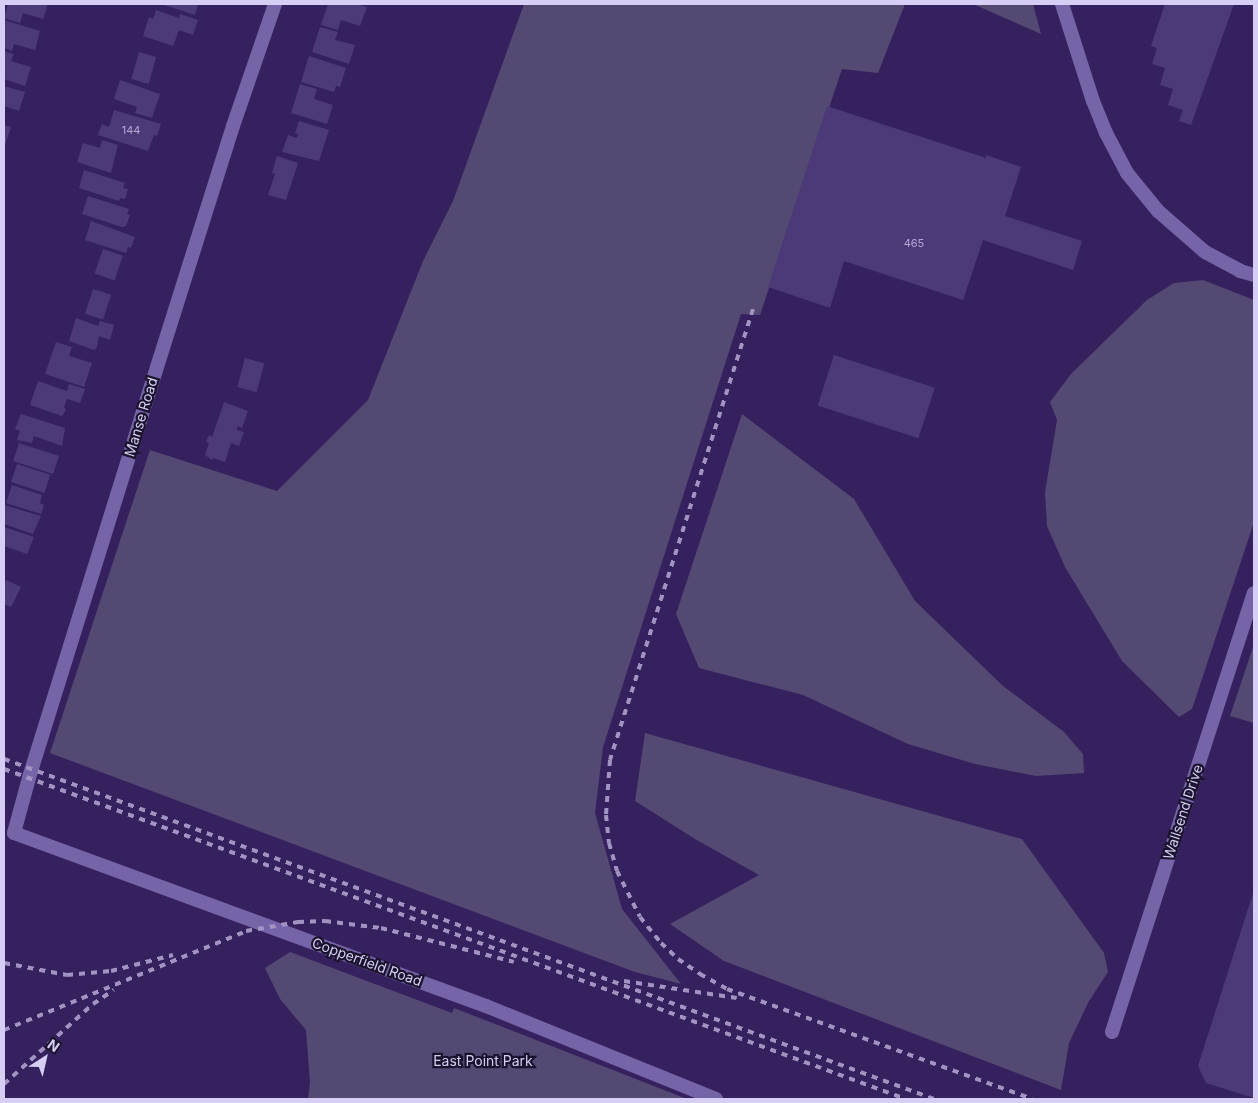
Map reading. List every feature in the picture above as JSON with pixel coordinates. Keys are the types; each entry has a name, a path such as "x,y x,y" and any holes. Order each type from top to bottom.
{"street":[{"name":"Manse Road","path":"14,833 28,778 141,418 233,126 275,4"},
{"path":"1062,4 1093,101 1106,133 1127,173 1158,211 1205,252 1240,271 1254,275"},
{"name":"Wallsend Drive","path":"1112,1032 1254,592"},
{"name":"Copperfield Road","path":"14,833 486,1006 716,1099"}],"green space":[{"path":"524,4 905,4 878,73 842,69 760,315 741,314 603,747 595,813 622,909 681,984 635,972 50,753 150,450 277,491 368,400 423,261 453,201"},
{"path":"973,4 1033,4 1041,34"},
{"path":"1203,280 1254,300 1254,522 1192,709 1179,717 1122,661 1065,567 1047,526 1045,492 1057,420 1050,402 1071,374 1147,300 1174,283"},
{"path":"742,414 854,499 915,601 1003,686 1064,732 1083,754 1084,773 1036,776 975,764 908,744 803,695 699,668 676,614"},
{"path":"1254,644 1254,723 1230,716"},
{"path":"645,733 1022,839 1104,953 1108,972 1089,1001 1069,1043 1061,1090 724,961 670,924 759,875 695,839 635,801"},
{"name":"East Point Park","path":"290,952 452,1013 454,1008 687,1099 308,1099 310,1083 306,1030 280,999 265,968"}],"building":[{"path":"8,4 48,4 43,19 23,13 20,23 4,18"},
{"path":"161,4 198,4 195,15"},
{"path":"328,4 356,4 367,7 360,26 341,20 338,30 321,25"},
{"path":"1165,4 1234,4 1191,125 1179,121 1183,110 1168,105 1173,89 1160,85 1165,68 1152,64 1157,48 1151,46"},
{"path":"156,10 179,18 180,14 198,20 193,35 179,30 173,46 143,36 149,17 153,19"},
{"path":"4,20 40,31 35,50 14,44 12,51 4,48"},
{"path":"320,27 338,32 335,40 355,45 349,64 312,52"},
{"path":"4,51 14,54 11,61 31,67 25,86 4,79"},
{"path":"139,52 156,57 149,84 131,79"},
{"path":"309,56 346,68 340,87 336,86 334,92 301,82"},
{"path":"120,80 160,94 152,118 135,113 137,107 114,99"},
{"path":"300,84 317,89 314,99 333,105 327,124 291,113"},
{"path":"4,86 25,92 19,111 4,106"},
{"path":"827,106 986,158 986,155 1021,167 1005,216 1082,241 1073,270 983,240 963,300 844,261 830,308 768,287"},
{"path":"114,110 161,124 157,136 154,135 148,151 98,135 102,124 109,127"},
{"path":"299,121 329,130 319,161 282,152 288,135 297,138 298,134 295,133"},
{"path":"4,125 11,127 4,148"},
{"path":"102,140 118,145 111,173 77,162 83,143 100,148"},
{"path":"277,156 298,163 286,200 268,195 275,174 272,173"},
{"path":"84,170 125,183 123,188 128,189 125,199 120,198 119,201 79,188"},
{"path":"88,196 129,209 127,214 130,215 126,226 122,227 82,214"},
{"path":"91,221 135,237 131,248 128,247 126,253 85,240"},
{"path":"103,249 123,256 114,280 95,274"},
{"path":"93,289 111,295 103,320 85,314"},
{"path":"76,318 98,326 100,321 114,325 110,340 99,336 97,347 94,350 69,341"},
{"path":"56,342 72,347 69,356 92,363 84,387 45,374"},
{"path":"834,355 935,388 918,438 818,405"},
{"path":"245,358 264,363 257,392 237,387"},
{"path":"38,381 67,391 69,384 85,389 80,403 67,399 64,407 66,410 62,416 30,405"},
{"path":"224,402 248,411 242,428 238,426 237,430 244,432 239,446 231,443 225,462 213,458 212,460 205,455 209,443 206,442 209,435 212,437"},
{"path":"21,414 65,428 62,446 34,436 32,443 17,440 20,431 15,429"},
{"path":"19,443 59,456 53,474 13,461"},
{"path":"17,464 50,475 44,493 11,482"},
{"path":"12,485 42,495 40,503 44,505 41,514 6,503"},
{"path":"4,505 41,516 33,534 4,524"},
{"path":"4,527 34,537 27,554 4,546"},
{"path":"6,580 21,587 11,607 4,604 4,585"},
{"path":"1254,890 1254,1098 1206,1083 1198,1066"}],"railway":[{"path":"753,309 610,760 606,815 609,843 617,871 640,917 661,943 678,959 727,989 1032,1099"},
{"path":"4,759 934,1099"},
{"path":"4,769 906,1099"},
{"path":"4,1030 246,931 298,922 325,921 381,928 514,962"},
{"path":"4,963 67,975 111,971 173,955"},
{"path":"624,981 737,998"},
{"path":"4,1084 93,1004 114,990"}]}
